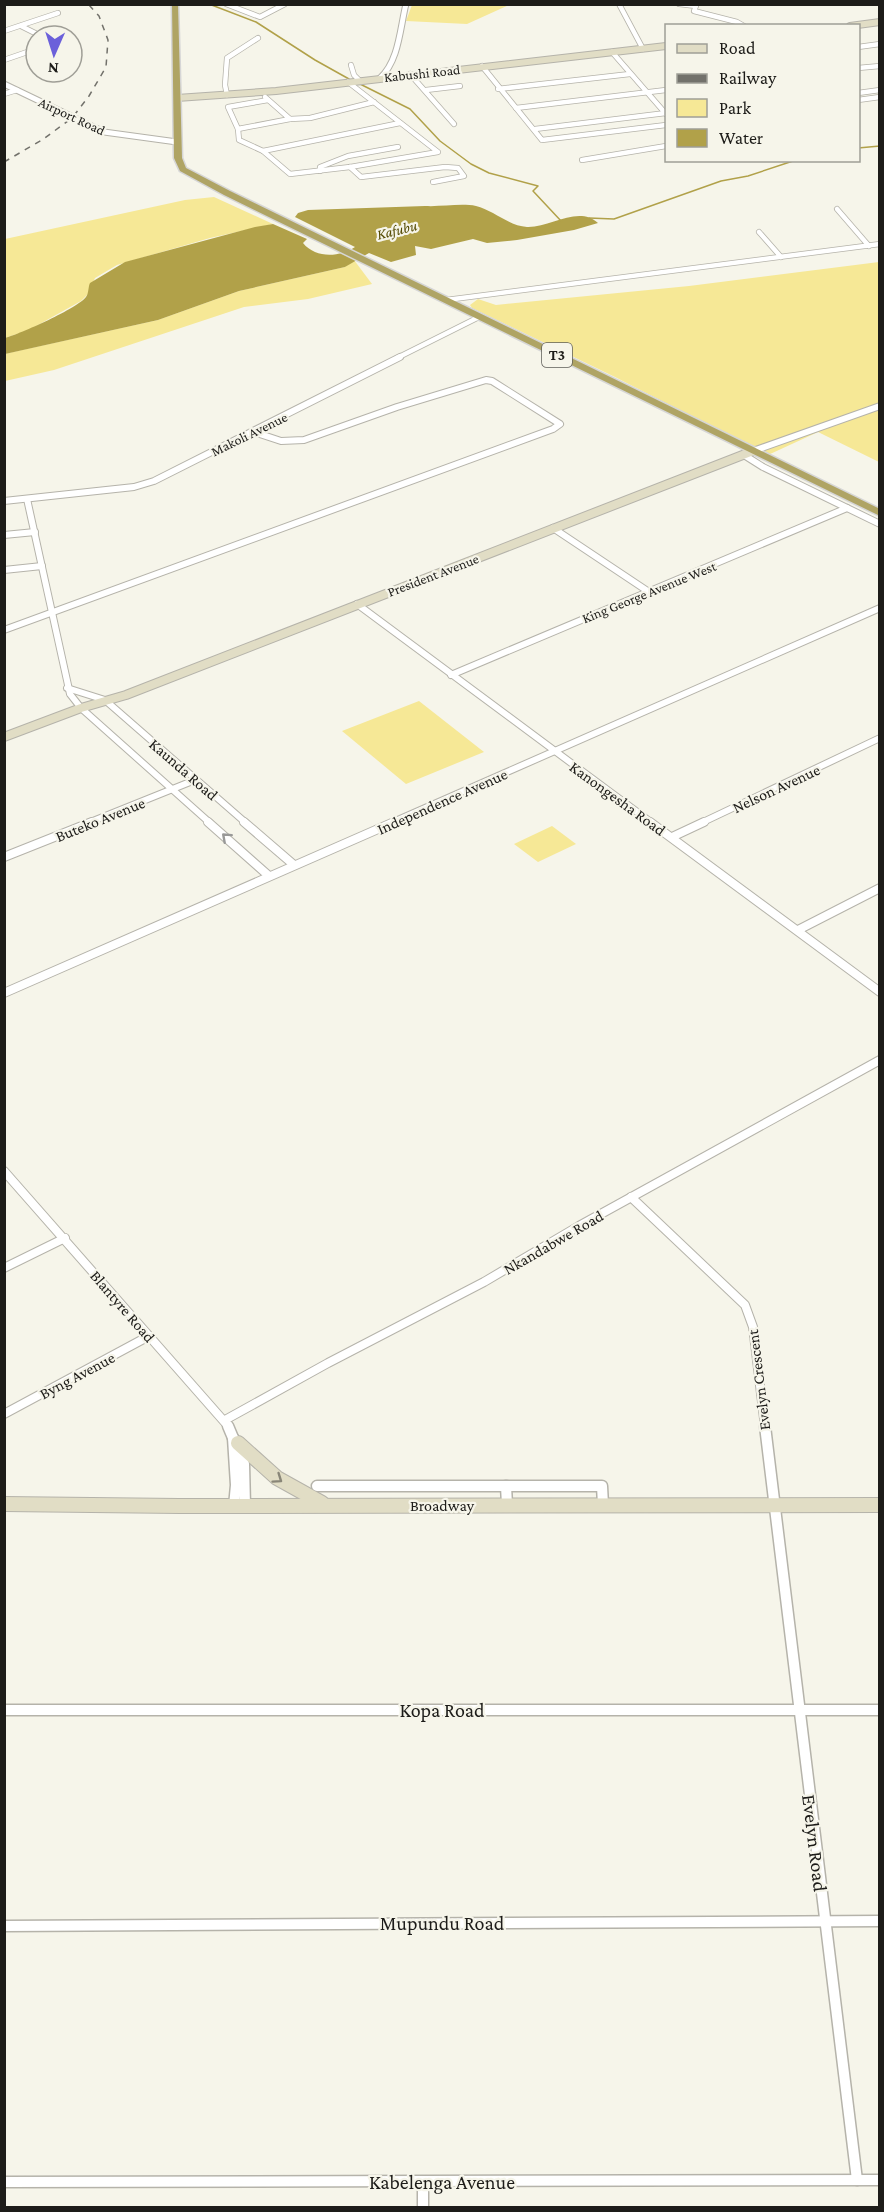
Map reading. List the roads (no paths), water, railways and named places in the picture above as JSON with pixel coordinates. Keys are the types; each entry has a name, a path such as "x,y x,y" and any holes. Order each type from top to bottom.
{"highway":[{"name":"T3","path":"175,4 179,164 183,169 749,453 879,513"}],"main road":[{"path":"860,25 879,22"},
{"name":"Kabushi Road","path":"177,98 259,93 410,74 665,47"},
{"name":"President Avenue","path":"4,737 109,700 749,453"},
{"name":"President Avenue","path":"4,742 83,709"},
{"path":"235,1439 268,1472 285,1484 325,1505"},
{"name":"Broadway","path":"4,1504 240,1506 879,1504"}],"street":[{"path":"226,4 260,17 285,4"},
{"path":"380,78 386,75 392,62 406,4"},
{"path":"619,4 643,49"},
{"path":"680,4 696,6 694,11 741,24"},
{"path":"4,31 58,13"},
{"path":"227,95 225,85 227,58 258,38"},
{"path":"860,47 879,44"},
{"path":"612,52 665,112"},
{"path":"4,60 24,53"},
{"path":"392,62 396,76"},
{"path":"351,64 354,75 359,80"},
{"path":"482,66 498,89 535,129 542,140 665,125"},
{"path":"860,68 879,66"},
{"path":"410,74 454,124"},
{"path":"498,89 630,74"},
{"path":"268,100 228,107 238,129 239,140 263,151 287,172 297,174 320,171 438,152 348,82"},
{"name":"Airport Road","path":"4,84 95,129 113,135 178,138"},
{"path":"426,90 460,86"},
{"path":"4,94 17,90"},
{"path":"516,108 665,90"},
{"path":"860,93 879,90"},
{"path":"259,93 290,120"},
{"path":"860,100 879,97"},
{"path":"238,129 310,118 374,102"},
{"path":"535,129 665,113"},
{"path":"263,151 400,123"},
{"path":"582,160 665,146"},
{"path":"320,171 323,164 398,147"},
{"path":"350,167 361,177 445,167 458,168 464,176 433,182"},
{"path":"837,209 869,246"},
{"path":"759,232 781,257"},
{"path":"446,300 879,244"},
{"name":"Makoli Avenue","path":"4,501 147,483 254,432 478,317"},
{"path":"4,630 524,440 560,424 492,381 486,380 398,406 304,440 281,441 254,432"},
{"path":"879,405 749,453 763,467 879,524"},
{"name":"Kaunda Road","path":"27,499 53,612 67,688 83,709 269,876"},
{"name":"King George Avenue West","path":"451,675 847,508"},
{"path":"553,528 649,592"},
{"path":"4,535 35,532"},
{"path":"4,570 42,566"},
{"name":"Kanongesha Road","path":"357,604 879,992"},
{"name":"Independence Avenue","path":"4,993 879,608"},
{"name":"Kaunda Road","path":"67,688 109,700 195,780 294,865"},
{"name":"Nelson Avenue","path":"672,837 879,738"},
{"name":"Buteko Avenue","path":"4,857 195,780"},
{"path":"798,930 879,888"},
{"name":"Nkandabwe Road","path":"225,1420 327,1363 484,1282 631,1197 879,1060"},
{"name":"Blantyre Road","path":"4,1171 225,1420 244,1464 240,1506"},
{"name":"Evelyn Crescent","path":"631,1197 727,1285 745,1305 753,1327 774,1505"},
{"path":"4,1268 65,1238"},
{"name":"Byng Avenue","path":"4,1414 149,1336"},
{"path":"317,1486 602,1486 603,1504"},
{"path":"506,1486 507,1504"},
{"name":"Evelyn Road","path":"774,1505 857,2180"},
{"name":"Kopa Road","path":"4,1710 879,1710"},
{"name":"Mupundu Road","path":"4,1926 879,1921"},
{"name":"Kabelenga Avenue","path":"4,2182 879,2180"},
{"path":"423,2182 423,2208"}],"water":[{"path":"476,206 514,224 527,227 582,216 598,223 574,230 517,240 487,243 473,239 431,249 415,246 416,255 391,262 369,253 345,267 239,291 158,320 5,354 5,338 61,314 81,302 88,294 90,283 125,262 273,224 307,239 303,243 314,252 328,255 342,253 355,247 295,217 298,213 308,210"}],"waterway":[{"path":"209,4 256,22 349,79"},
{"path":"358,83 410,109 440,141 471,164 489,173 538,186 533,191 562,222"},
{"name":"Kafubu","path":"860,148 880,146"},
{"name":"Kafubu","path":"589,218 614,219 721,181 748,176 790,162"}],"railway":[{"path":"4,162 42,140 72,118 89,96 106,67 108,40 99,16 88,4"}]}
